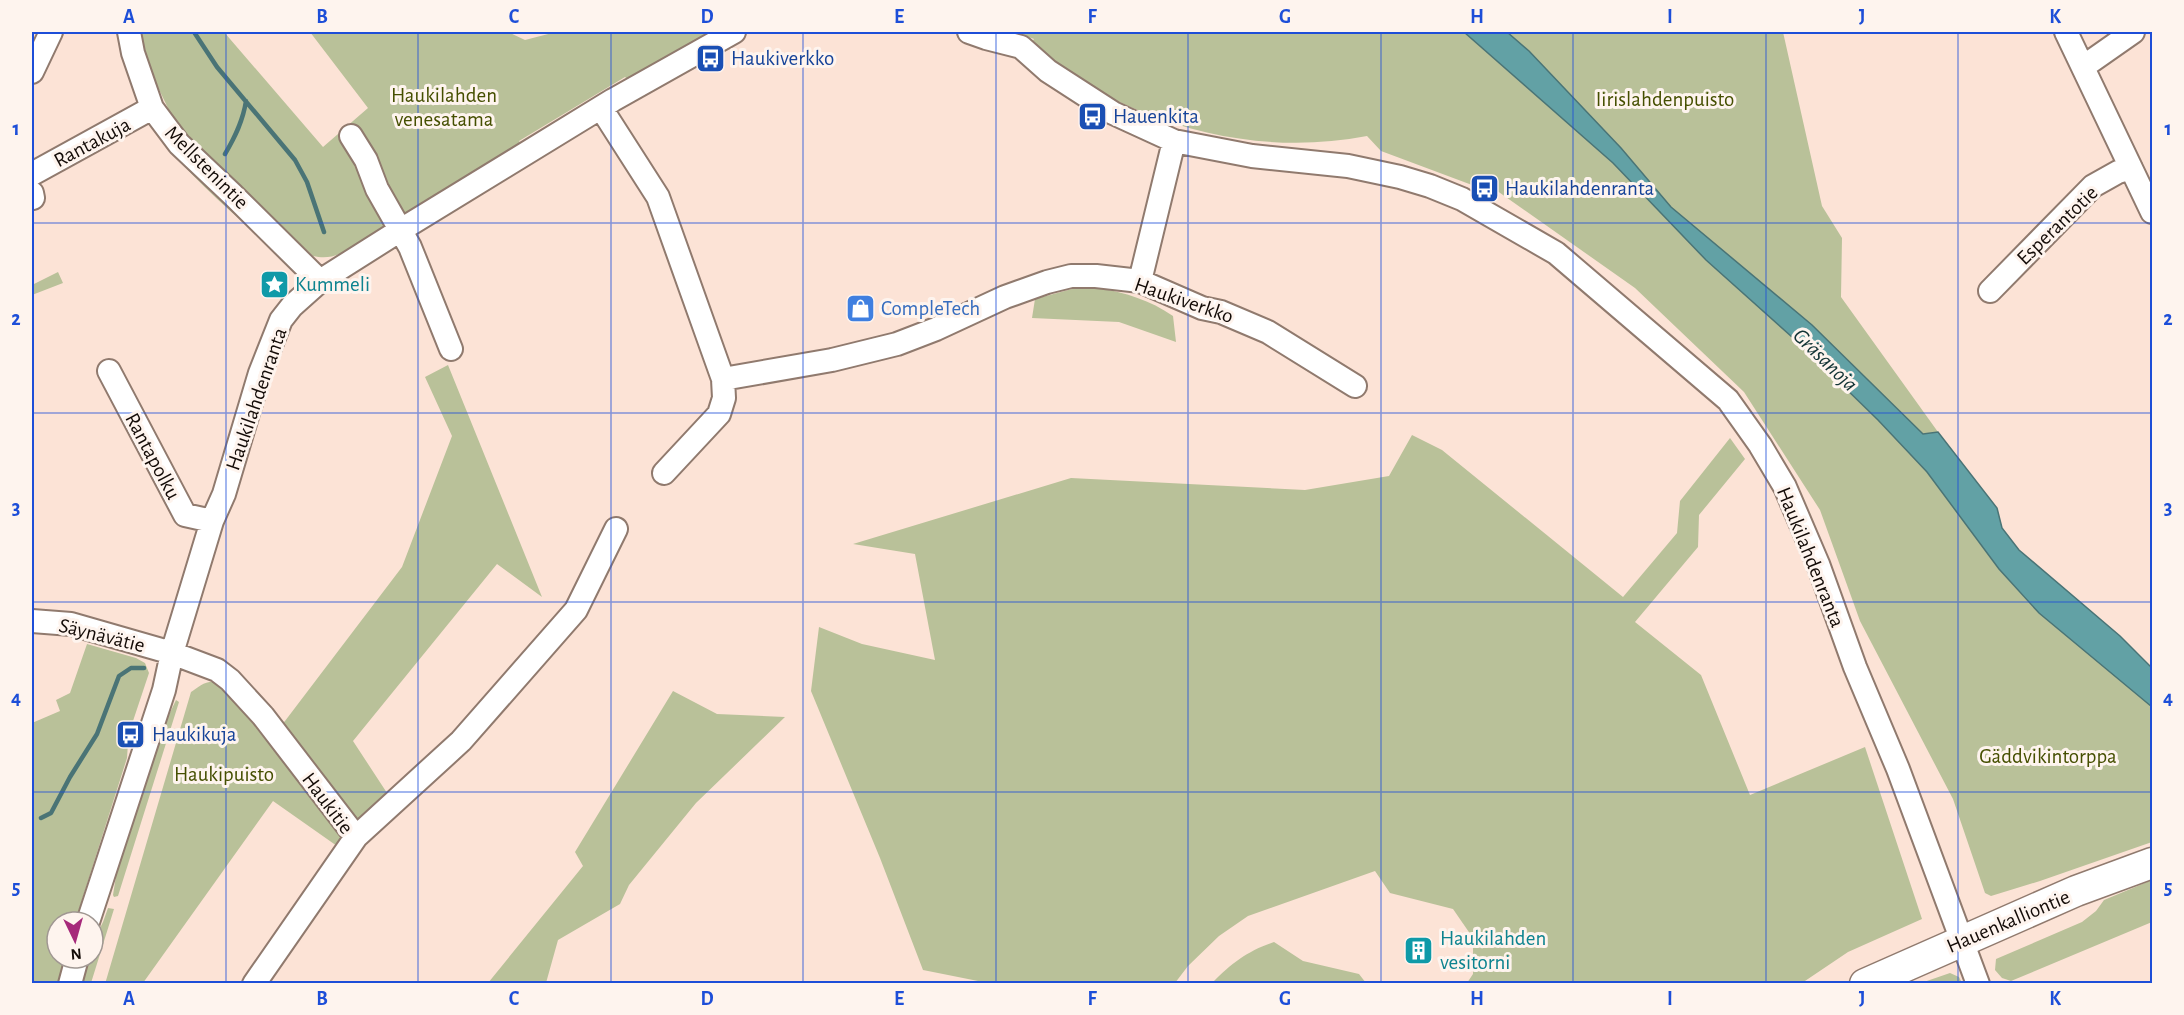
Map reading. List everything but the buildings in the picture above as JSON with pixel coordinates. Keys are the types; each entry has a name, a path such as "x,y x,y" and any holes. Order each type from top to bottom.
{"main road":[{"name":"Hauenkalliontie","path":"1865,984 2076,891 2152,863"}],"street":[{"path":"32,72 51,32"},
{"name":"Mellstenintie","path":"129,32 133,53 152,108 179,144 320,281"},
{"name":"Haukilahdenranta","path":"92,910 164,690 172,653 212,522 224,494 260,373 281,320 306,292 320,281 601,108 734,32"},
{"path":"2066,32 2152,212"},
{"path":"2083,67 2133,32"},
{"name":"Haukilahdenranta","path":"977,35 1014,61 1048,71 1113,113 1174,141 1252,156 1348,166 1410,180 1462,199 1556,253 1728,400 1785,487 1818,564 1855,667 1894,759 1978,984"},
{"name":"Rantakuja","path":"32,174 152,108"},
{"path":"601,108 658,197 723,379 724,398 718,414 664,473"},
{"path":"351,136 366,160 377,189 399,231 410,247 451,349"},
{"path":"1140,281 1174,141"},
{"name":"Esperantotie","path":"1990,291 2093,186 2118,172 2131,168"},
{"name":"Haukiverkko","path":"723,379 832,360 897,344 936,329 1005,297 1047,282 1071,276 1096,276 1140,281 1190,304 1221,312 1268,332 1356,386"},
{"name":"Rantapolku","path":"109,371 185,515 212,522"},
{"path":"356,837 461,741 576,610 616,529"},
{"name":"Säynävätie","path":"32,621 71,624 172,653"},
{"name":"Haukitie","path":"172,653 217,670 236,686 278,734 356,837 254,984"}],"green space":[{"name":"Haukilahden venesatama","path":"140,32 224,32 323,147 368,108 310,32 508,32 525,40 556,32 722,32 632,83 625,77 519,141 523,148 356,247 335,256 325,257 313,256 178,129 153,77"},
{"name":"Gäddvikintorppa","path":"1015,32 1464,32 1613,163 1706,260 1801,345 1878,420 1927,472 1999,569 2039,613 2152,706 2152,842 1991,896 1985,893 1953,799 1860,621 1820,510 1744,392 1635,288 1486,183 1472,185 1381,151 1367,136 1322,142 1277,142 1233,138 1189,128 1147,114 1106,95 1067,72 1030,45 1034,39"},
{"name":"Iirislahdenpuisto","path":"1507,32 1783,32 1822,206 1842,238 1841,297 1938,432 1923,434 1812,325 1671,207 1621,148"},
{"path":"158,135 269,245 197,179"},
{"path":"58,272 63,283 32,295 32,285"},
{"path":"1099,288 1138,298 1173,316 1176,342 1119,322 1032,318 1035,299 1072,289"},
{"name":"Haukipuisto","path":"448,365 542,597 497,564 353,741 389,796 337,846 273,801 143,983 105,984 191,692 209,682 223,685 237,698 267,738 285,721 402,567 452,436 425,377"},
{"path":"1412,435 1442,450 1623,597 1677,533 1680,501 1730,438 1745,459 1699,515 1698,547 1635,622 1701,675 1750,795 1865,747 1922,919 1848,952 1802,983 1467,983 1473,974 1473,938 1453,909 1390,893 1375,871 1248,916 1219,936 1188,966 1175,983 988,983 923,970 880,858 811,691 819,627 862,644 935,660 915,554 853,544 1071,478 1305,490 1389,476"},
{"path":"87,644 136,658 145,663 149,673 131,727 125,730 124,736 128,743 127,758 79,910 45,910 45,970 62,970 58,983 32,983 32,723 60,711 56,700 70,693"},
{"path":"673,691 717,714 785,717 696,803 629,885 620,904 558,940 546,983 488,983 583,866 575,852"},
{"path":"176,700 179,702 118,896 114,897 121,844 149,757"},
{"path":"2152,880 2152,922 2011,981 2002,978 1995,970 1996,959 2082,922 2096,911 2104,900"},
{"path":"108,908 114,909 105,938 105,916"},
{"path":"1274,942 1303,961 1359,974 1366,983 1212,983 1240,958"},
{"path":"84,970 95,970 91,983 79,984"},
{"path":"1950,973 1959,977 1962,983 1921,983"}],"water":[{"name":"Gräsanoja","path":"1464,32 1507,32 1529,51 1621,148 1671,207 1812,325 1923,434 1938,432 1997,508 2002,528 2019,550 2120,636 2152,668 2152,707 2039,613 1999,569 1927,472 1878,420 1801,345 1706,260 1613,163"}],"waterway":[{"path":"194,32 217,67 295,160 307,182 324,232"},
{"path":"225,154 238,129 246,101"},
{"path":"41,818 51,813 97,734 119,676 131,668 144,668"}],"place":[{"name":"Haukiverkko","path":"710,58"},
{"name":"Hauenkita","path":"1092,116"},
{"name":"Haukilahdenranta","path":"1484,188"},
{"name":"Kummeli","path":"274,284"},
{"name":"CompleTech","path":"860,308"},
{"name":"Haukikuja","path":"131,734"},
{"name":"Haukilahden vesitorni","path":"1419,950"}]}
